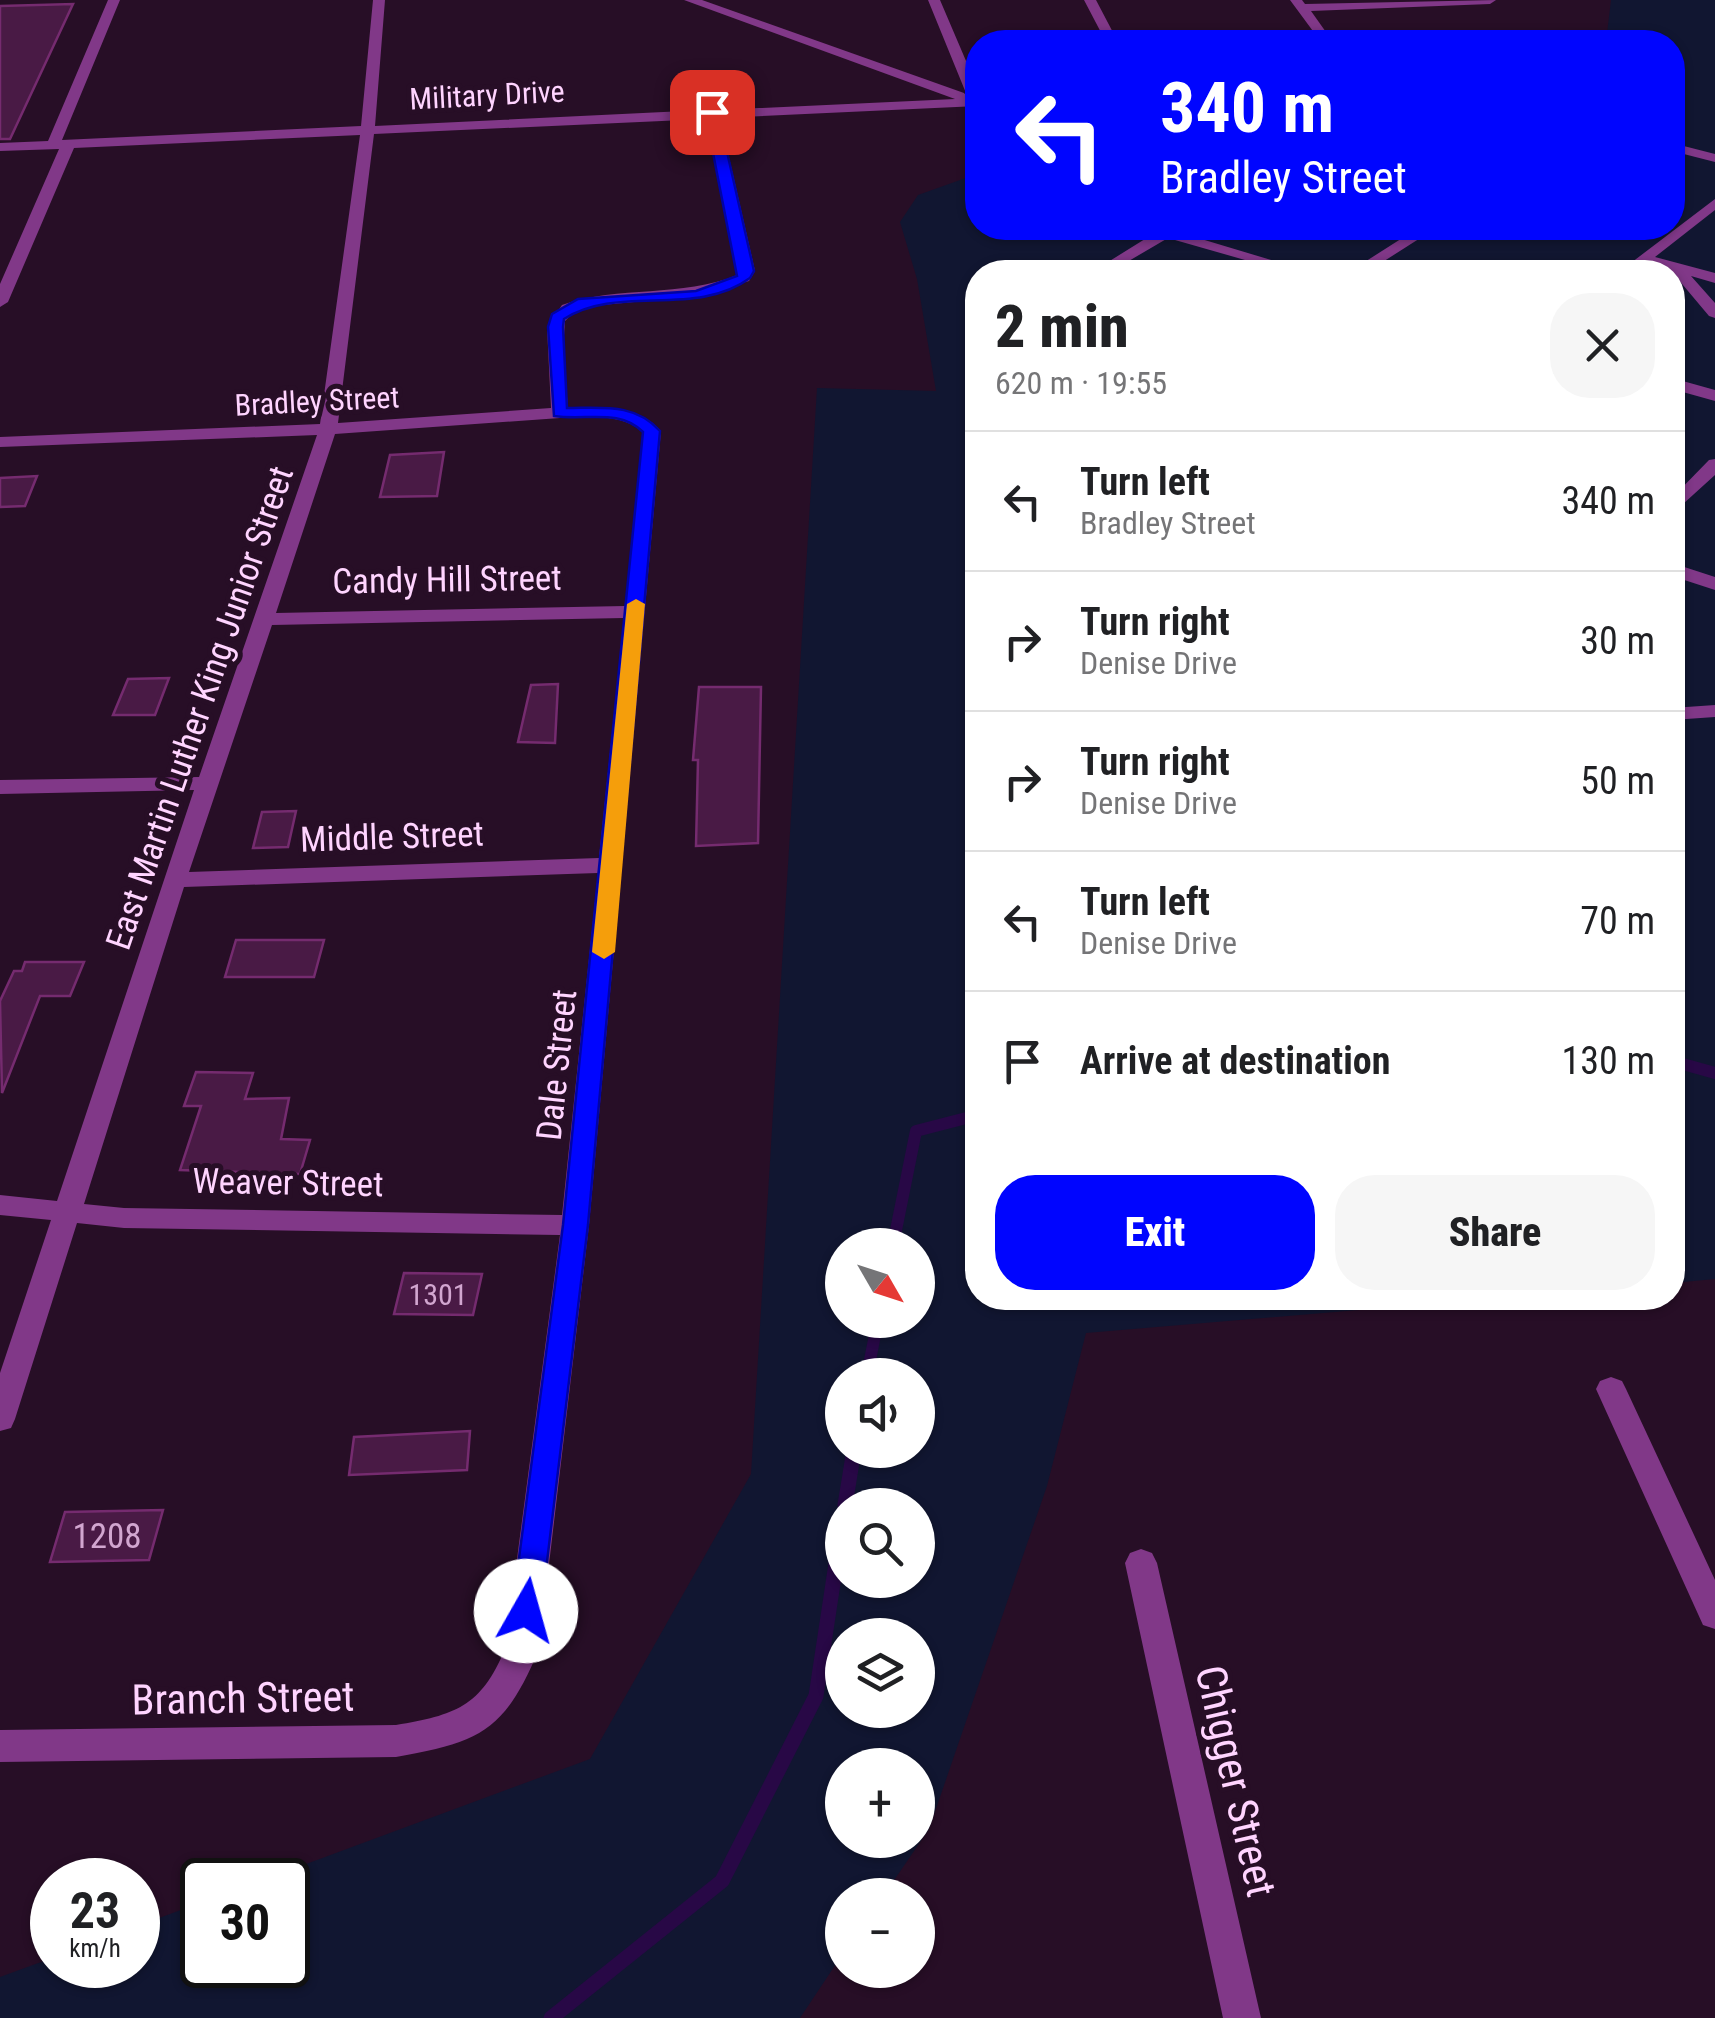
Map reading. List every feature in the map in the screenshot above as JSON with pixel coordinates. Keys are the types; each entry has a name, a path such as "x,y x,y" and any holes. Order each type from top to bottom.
{"street":[{"path":"0,302 114,0"},
{"name":"East Martin Luther King Junior Street","path":"0,1419 174,880 328,429 368,128 379,0"},
{"path":"690,0 965,98"},
{"path":"934,0 965,74"},
{"path":"1090,0 1106,30"},
{"path":"1298,4 1490,0"},
{"path":"1298,4 1318,30"},
{"name":"Military Drive","path":"0,146 965,102"},
{"path":"560,413 555,327 557,317 566,310 610,298 698,295 743,278 746,271 712,112"},
{"path":"1685,150 1715,158"},
{"path":"1685,227 1715,203"},
{"path":"1118,260 1147,240"},
{"path":"1199,240 1264,260"},
{"path":"1376,260 1409,240"},
{"path":"1644,259 1668,240"},
{"path":"1685,270 1715,278"},
{"path":"1685,279 1715,313"},
{"path":"1685,387 1715,396"},
{"name":"Bradley Street","path":"0,442 328,429 560,413 636,417"},
{"name":"Dale Street","path":"484,1716 508,1687 522,1650 576,1225 652,431 636,417"},
{"path":"1685,495 1715,464"},
{"path":"1685,574 1715,584"},
{"name":"Candy Hill Street","path":"262,619 635,612"},
{"path":"1685,713 1715,710"},
{"path":"0,787 209,782"},
{"name":"Middle Street","path":"174,880 612,865"},
{"name":"Weaver Street","path":"0,1205 124,1218 576,1225"},
{"path":"1611,1389 1715,1615"},
{"name":"Chigger Street","path":"1141,1563 1242,2018"},
{"name":"Branch Street","path":"0,1746 396,1741 442,1734 484,1716"}],"shaded area":[{"path":"1611,0 1715,0 1715,1279 1685,1282 1685,260 965,260 965,1310 1358,1310 1086,1333 1047,1486 935,1812 935,1748 825,1748 825,1858 909,1858 896,1878 825,1878 825,1980 800,2018 0,2018 0,1977 30,1966 30,1988 160,1988 160,1918 180,1910 180,1988 310,1988 310,1863 590,1759 751,1474 817,388 936,391 917,279 900,222 918,195 965,178 965,240 1685,240 1685,30 1607,30"}],"building":[{"path":"73,4 10,139 0,139 0,6"},
{"path":"444,452 437,496 380,497 390,455"},
{"path":"37,476 25,506 0,507 0,478"},
{"path":"169,678 155,715 113,715 128,679"},
{"path":"558,684 555,743 518,742 531,685"},
{"path":"699,687 761,687 758,843 696,846 698,760 693,760"},
{"path":"296,811 288,847 253,848 262,812"},
{"path":"236,940 324,940 314,977 225,977"},
{"path":"25,962 84,962 70,996 40,996 2,1093 0,1001 14,971 22,971"},
{"path":"196,1072 253,1073 245,1099 289,1098 281,1139 310,1140 300,1174 180,1170 201,1106 184,1106"},
{"path":"404,1273 482,1274 473,1315 394,1314"},
{"path":"470,1431 467,1470 349,1475 354,1437"},
{"path":"163,1510 149,1560 50,1562 65,1512"}],"waterway":[{"path":"1685,1065 1715,1073"},
{"path":"896,1228 916,1131 965,1118"},
{"path":"870,1358 874,1338"},
{"path":"848,1488 851,1468"},
{"path":"551,2018 722,1881 816,1696 831,1598"}],"slow traffic":[{"path":"604,952 636,604"}],"route":[{"path":"526,1611 576,1225 652,431 636,417 617,413 560,413 555,327 557,317 578,304 610,298 698,295 727,288 743,278 746,271 712,112"}]}
